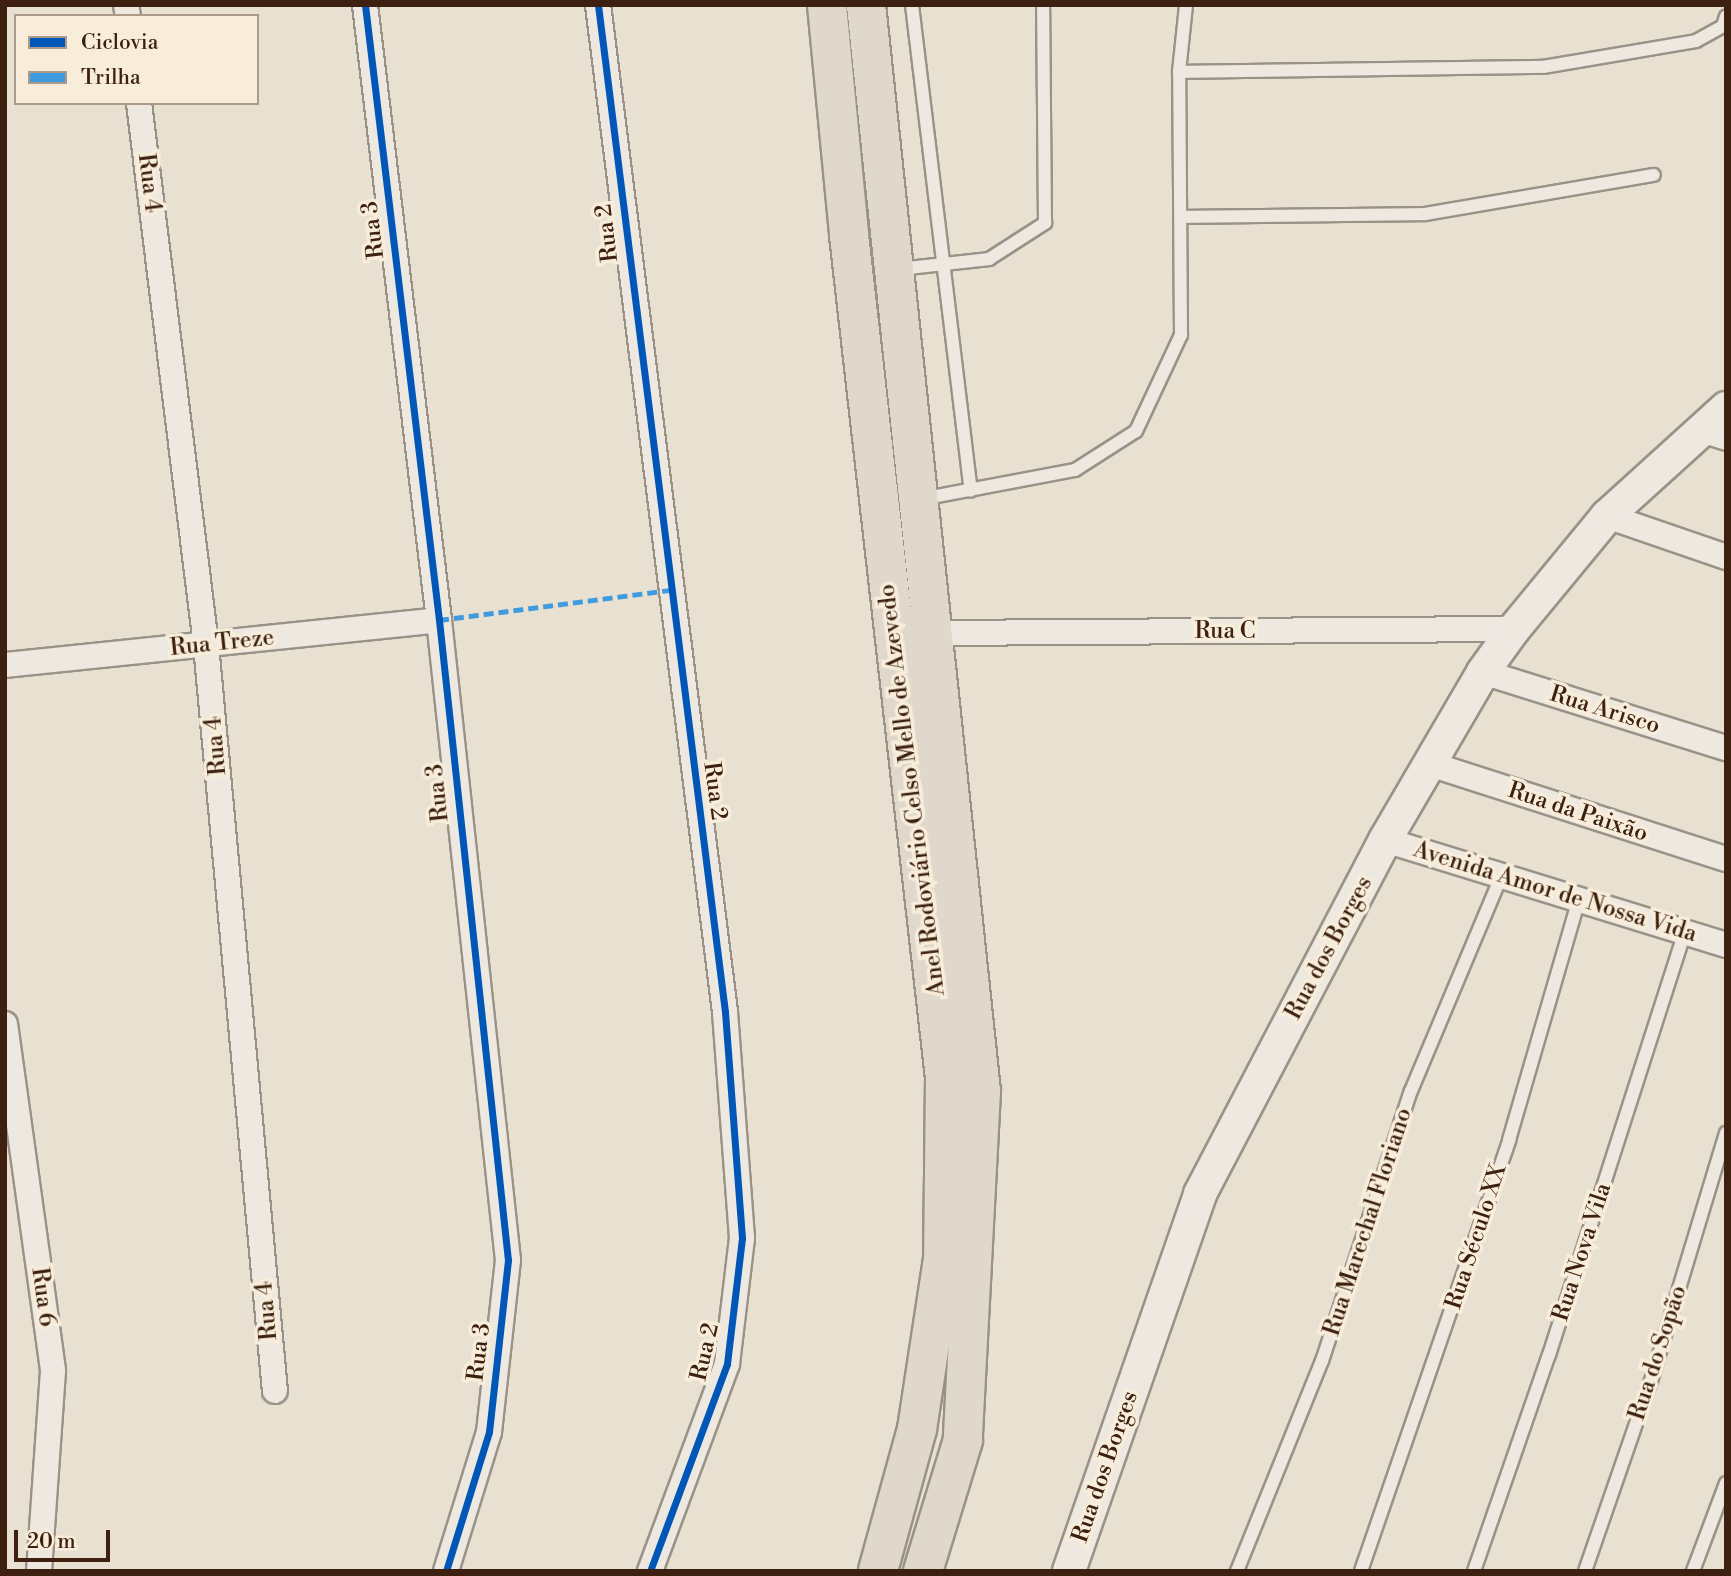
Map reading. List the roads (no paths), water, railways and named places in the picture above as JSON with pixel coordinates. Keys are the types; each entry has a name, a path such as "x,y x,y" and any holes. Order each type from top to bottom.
{"highway":[{"name":"Anel Rodoviário Celso Mello de Azevedo","path":"827,5 849,235 945,1077 943,1259 917,1429 878,1571"},
{"name":"Anel Rodoviário Celso Mello de Azevedo","path":"866,5 921,499 981,1091 963,1440 923,1571"}],"street":[{"name":"Rua 3","path":"365,5 439,620 508,1260 489,1432 446,1571"},
{"name":"Rua 2","path":"598,5 725,1012 742,1238 727,1364 650,1571"},
{"name":"Rua 4","path":"139,105 206,645 275,1391"},
{"name":"Rua dos Borges","path":"1069,1571 1200,1194 1385,840 1483,671 1514,629 1606,516 1714,434 1726,408"},
{"path":"1606,516 1726,557"},
{"name":"Rua Treze","path":"5,665 439,620"},
{"name":"Rua C","path":"935,633 1514,629"},
{"name":"Rua Arisco","path":"1483,671 1726,748"},
{"name":"Rua da Paixão","path":"1430,764 1726,859"},
{"name":"Avenida Amor de Nossa Vida","path":"1385,840 1726,945"},
{"name":"Rua 6","path":"5,1024 53,1371 39,1571"}],"lane":[{"path":"912,5 940,264 971,490"},
{"path":"895,269 989,259 1045,223 1043,5"},
{"path":"921,499 1074,470 1136,431 1181,335 1179,72 1186,5"},
{"path":"1179,72 1543,67 1696,41 1723,26 1726,16"},
{"path":"1181,217 1424,214 1654,175"},
{"name":"Rua Marechal Floriano","path":"1237,1571 1322,1361 1411,1091 1502,875"},
{"name":"Rua Século XX","path":"1361,1571 1509,1140 1579,899"},
{"name":"Rua Nova Vila","path":"1474,1571 1685,932"},
{"name":"Rua do Sopão","path":"1585,1571 1652,1378 1726,1133"},
{"path":"1693,1571 1726,1483"}]}
